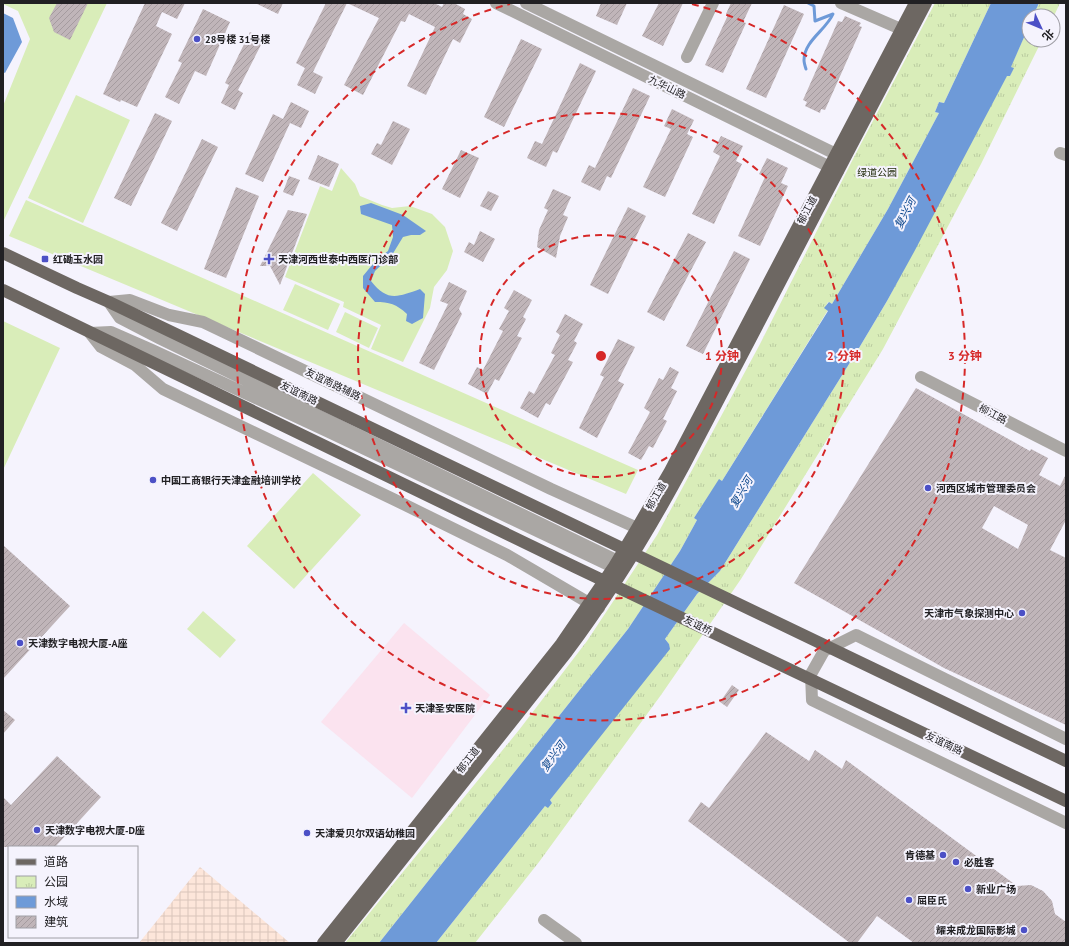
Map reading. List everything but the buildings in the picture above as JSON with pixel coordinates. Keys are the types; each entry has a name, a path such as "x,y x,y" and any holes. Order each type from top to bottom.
{"main road":[{"name":"郁江道","path":"906,31 915,3"},
{"name":"郁江道","path":"336,943 567,652 594,606 684,466 840,156 906,31 926,3"},
{"name":"友谊南路","path":"3,253 109,302 1066,761"},
{"path":"3,290 90,333"},
{"name":"友谊桥","path":"90,333 821,684"},
{"name":"郁江道","path":"323,943 561,644 594,606"},
{"name":"友谊南路","path":"821,684 1066,801"}],"street":[{"name":"九华山路","path":"496,3 834,169"},
{"name":"九华山路","path":"526,3 840,156"},
{"path":"687,56 713,3"},
{"path":"842,3 906,31"},
{"name":"友谊南路辅路","path":"109,302 130,300 169,315 204,322 551,489 642,530"},
{"path":"109,302 120,318 620,566"},
{"path":"90,333 111,332 152,350 620,566"},
{"path":"90,333 101,346 135,365 163,389 507,555 594,606"},
{"name":"柳江路","path":"921,377 1066,451"},
{"path":"1066,739 856,635 824,651 811,674 812,700 1066,824"},
{"path":"544,920 576,943"}],"shaded area":[{"name":"天津圣安医院","path":"404,623 490,695 412,798 321,722"},
{"path":"200,867 290,943 139,943"}],"green space":[{"path":"3,3 107,3 3,222 3,106 30,39 18,11"},
{"name":"绿道公园","path":"935,3 991,3 944,103 939,102 935,112 939,113 888,209 832,304 828,302 825,308 828,310 722,481 719,480 694,518 697,520 680,551 628,629 379,943 345,943 519,730 587,641 657,535 760,344 854,157"},
{"path":"1039,3 1060,3 1058,8 1037,8"},
{"path":"1021,44 1021,48 1038,48 981,164 883,349 741,579 661,695 539,862 475,943 436,943 545,806 552,803 550,800 669,644 665,639 697,594 720,571 887,301 1007,75 1010,76 1013,68 1010,68"},
{"path":"76,95 130,120 83,223 28,198"},
{"path":"341,168 355,184 360,196 392,208 410,206 432,214 445,227 453,251 447,270 434,287 430,308 403,362 371,349 381,325 343,307 344,302 285,277 320,186 332,191"},
{"path":"26,200 638,470 626,494 9,236"},
{"path":"295,284 340,304 328,330 283,310"},
{"path":"345,312 378,328 369,348 336,332"},
{"path":"3,321 60,348 3,470"},
{"path":"313,473 361,515 294,589 247,546"},
{"path":"203,611 236,640 220,658 187,629"}],"water":[{"name":"复兴河","path":"991,3 1039,3 1037,8 1021,8 1021,44 1011,67 1014,68 1010,76 1007,76 887,301 720,571 697,594 665,639 669,644 670,649 550,800 552,803 548,808 545,806 436,943 379,943 628,629 680,551 697,520 694,518 719,479 722,481 828,311 824,308 829,302 832,304 888,209 939,113 935,112 939,102 944,103"},
{"path":"3,13 13,18 22,42 5,73 3,72"},
{"path":"371,203 403,215 426,231 420,235 403,237 392,255 375,271 371,281 377,288 388,295 399,296 420,289 425,294 423,318 412,324 406,321 407,314 399,308 385,302 375,302 363,288 363,276 377,259 388,251 393,237 392,225 361,214 360,206"}],"waterway":[{"path":"806,69 804,63 805,53 811,41 826,25 833,14 815,21 814,6 808,3"}],"place":[{"name":"28号楼 31号楼","path":"197,39"},
{"name":"红磡玉水园","path":"45,259"},
{"name":"天津河西世泰中西医门诊部","path":"269,259"},
{"name":"中国工商银行天津金融培训学校","path":"153,480"},
{"name":"河西区城市管理委员会","path":"928,488"},
{"name":"天津市气象探测中心","path":"1022,613"},
{"name":"天津数字电视大厦-A座","path":"20,643"},
{"name":"天津圣安医院","path":"406,708"},
{"name":"天津数字电视大厦-D座","path":"37,830"},
{"name":"天津爱贝尔双语幼稚园","path":"307,833"},
{"name":"肯德基","path":"943,855"},
{"name":"必胜客","path":"956,862"},
{"name":"新业广场","path":"968,889"},
{"name":"屈臣氏","path":"909,900"},
{"name":"耀来成龙国际影城","path":"1024,930"}]}
